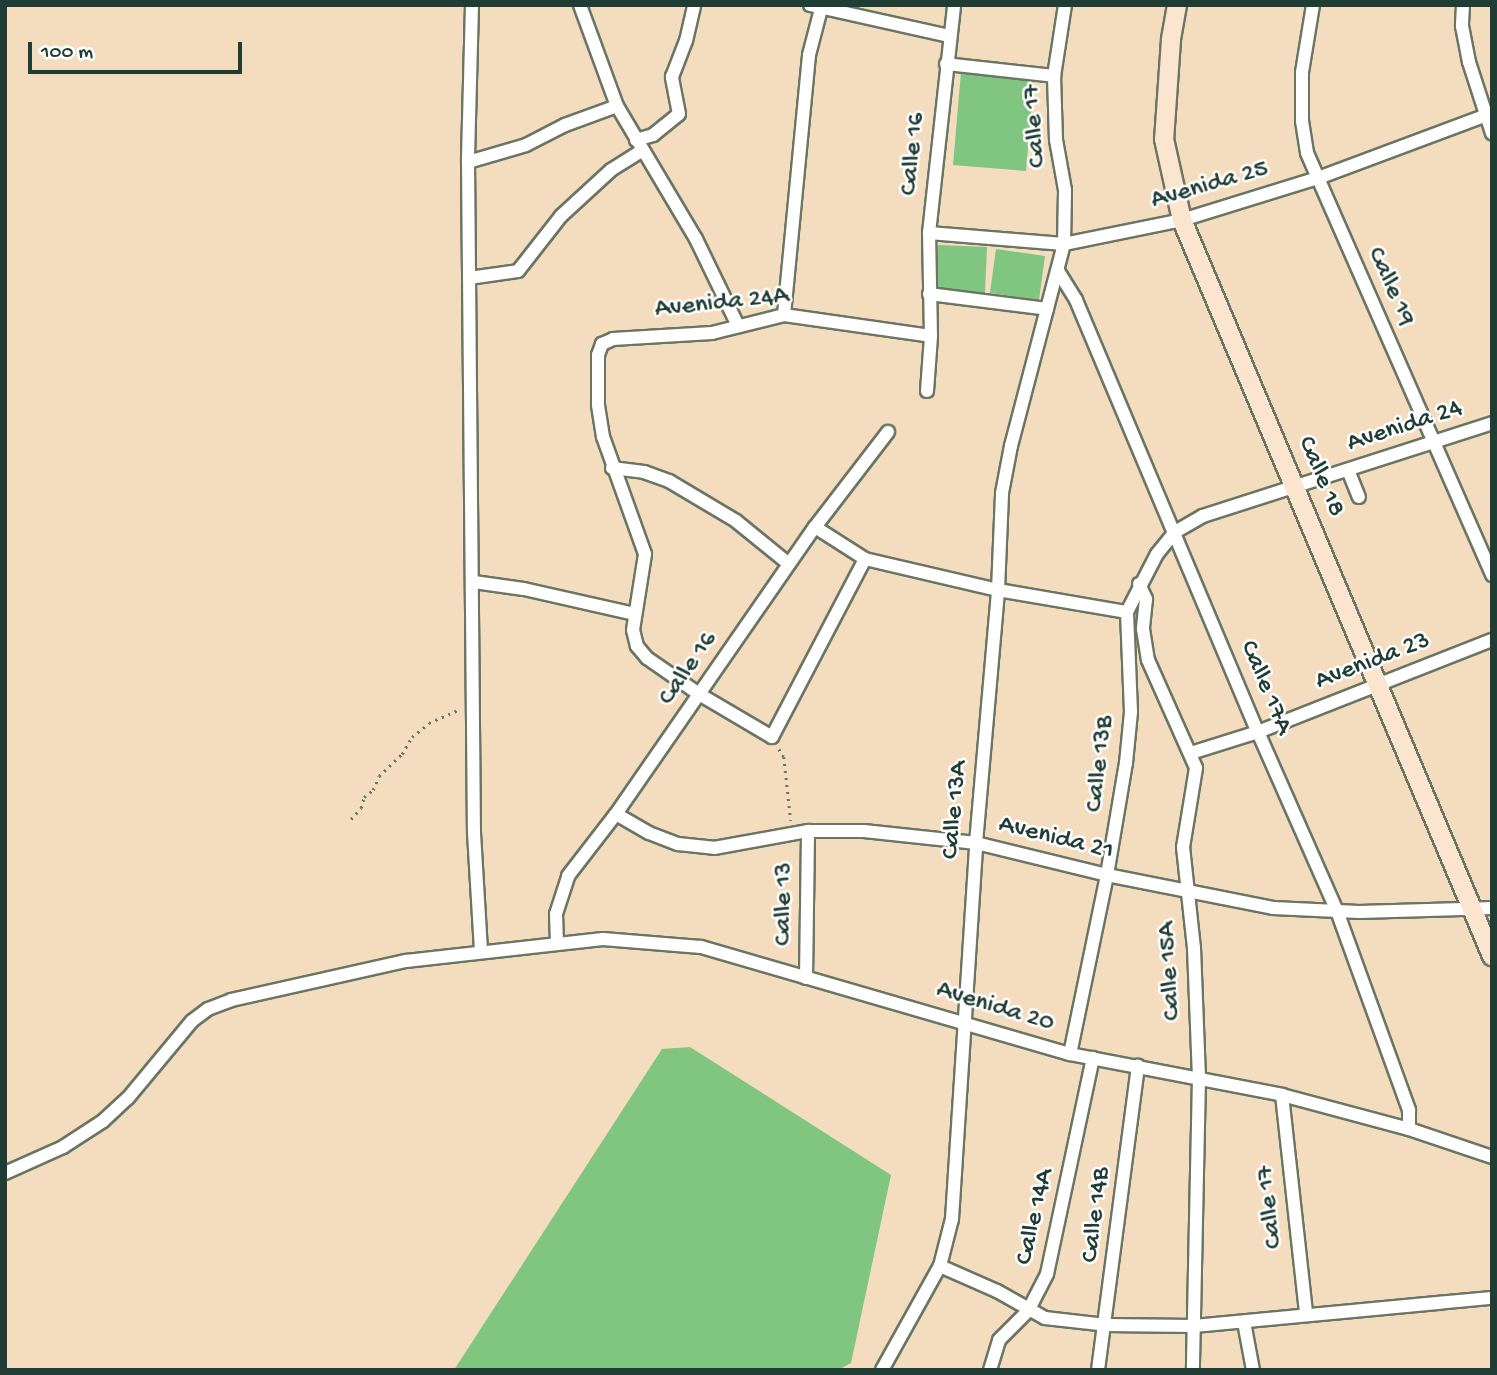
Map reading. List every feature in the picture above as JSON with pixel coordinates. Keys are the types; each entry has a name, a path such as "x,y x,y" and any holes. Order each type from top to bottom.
{"street":[{"path":"472,5 468,162 474,582 474,833 481,951"},
{"path":"580,5 617,106 696,239 738,327"},
{"path":"469,278 518,271 561,216 611,170 679,114 672,77 686,41 694,5"},
{"name":"Calle 16","path":"927,391 931,336 929,233 954,5"},
{"name":"Calle 17","path":"1064,244 1065,190 1056,140 1054,76 1065,5"},
{"name":"Calle 18","path":"1177,5 1171,40 1164,139 1182,220 1378,684 1483,909 1492,956"},
{"name":"Calle 19","path":"1313,5 1303,72 1302,121 1307,153 1492,575"},
{"path":"1463,5 1462,26 1469,62 1489,114 1492,133"},
{"path":"784,315 815,7 949,36"},
{"path":"946,64 1054,76"},
{"path":"468,162 526,145 565,125 617,106"},
{"name":"Avenida 25","path":"929,233 1064,244 1182,220 1318,178 1489,114"},
{"name":"Calle 13A","path":"882,1370 940,1266 952,1219 976,843 998,590 1002,493 1011,446 1064,244"},
{"name":"Calle 17A","path":"1058,271 1076,300 1258,732 1337,911 1409,1110 1409,1129"},
{"path":"929,294 1047,309"},
{"name":"Avenida 24A","path":"612,468 598,404 598,355 602,344 613,339 712,333 784,315 931,336"},
{"name":"Avenida 24","path":"1175,532 1203,516 1492,423"},
{"name":"Calle 16","path":"557,943 556,914 568,876 616,814 815,527 888,432"},
{"path":"789,564 736,521 669,481 644,472 612,468 645,554 633,630 637,646 647,658 699,694 772,737 865,559"},
{"path":"1348,470 1359,497"},
{"path":"815,527 865,559 998,590 1127,612"},
{"name":"Calle 13B","path":"1070,1054 1107,875 1130,735 1127,612 1139,584 1161,548 1175,532"},
{"path":"474,582 524,589 635,614"},
{"name":"Calle 15A","path":"1139,584 1146,599 1143,629 1148,660 1191,753 1196,782 1183,847 1194,948 1199,1077 1193,1370"},
{"name":"Avenida 23","path":"1191,753 1258,732 1492,640"},
{"name":"Avenida 21","path":"616,814 649,833 690,845 714,848 808,831 864,831 976,843 1107,875 1273,908 1337,911 1483,909"},
{"name":"Calle 13","path":"806,978 808,831"},
{"name":"Avenida 20","path":"5,1173 63,1147 103,1121 128,1098 192,1021 208,1009 231,1000 407,961 603,939 701,947 965,1021 1070,1054 1282,1095 1409,1129 1492,1157"},
{"name":"Calle 14A","path":"990,1370 999,1340 1028,1311 1047,1274 1093,1058"},
{"name":"Calle 14B","path":"1098,1370 1138,1066"},
{"name":"Calle 17","path":"1282,1095 1306,1314"},
{"path":"940,1266 998,1291 1028,1311 1061,1322 1106,1325 1194,1326 1492,1298"},
{"path":"1244,1322 1253,1370"}],"path":[{"path":"351,819 361,808 364,797 373,790 379,776 402,754 412,737 440,717 473,705"},
{"path":"772,737 784,757 792,833"}],"green space":[{"path":"961,72 1034,79 1026,171 953,165"},
{"path":"938,245 987,247 985,293 937,291"},
{"path":"996,249 1045,256 1039,300 990,293"},
{"path":"690,1047 891,1175 851,1363 838,1370 454,1370 662,1049"}]}
